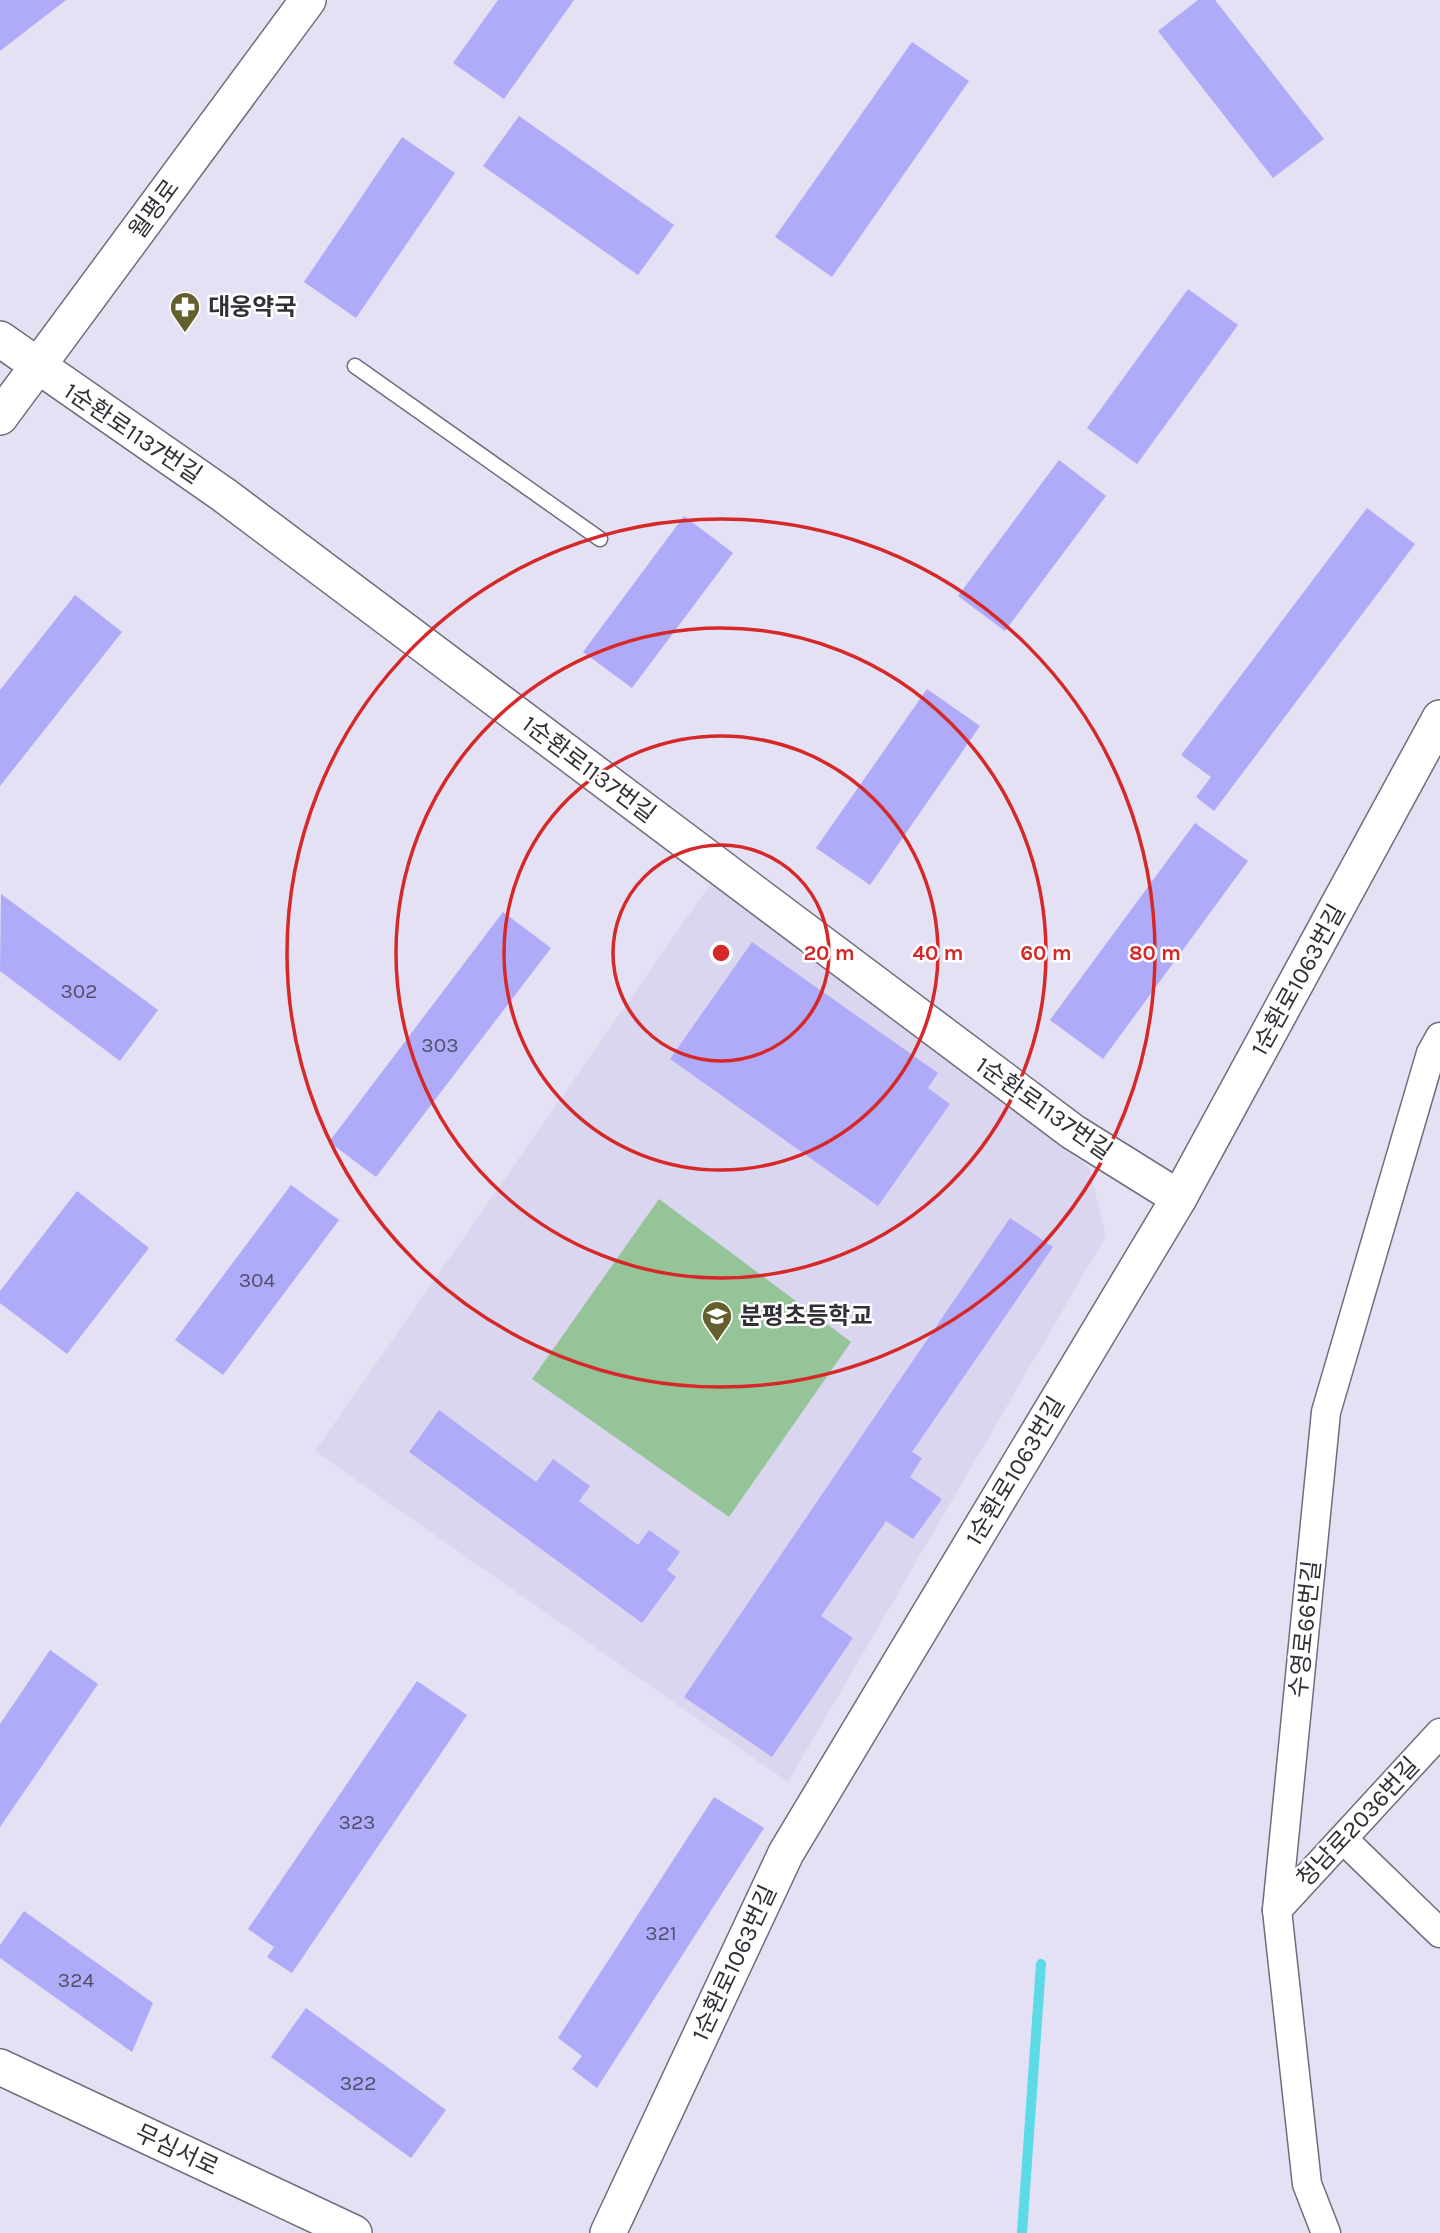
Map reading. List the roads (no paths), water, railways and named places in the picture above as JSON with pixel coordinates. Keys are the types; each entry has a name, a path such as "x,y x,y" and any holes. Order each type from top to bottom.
{"street":[{"name":"월평로","path":"0,417 308,0"},
{"name":"1순환로1137번길","path":"0,339 224,495 1073,1132 1179,1198"},
{"name":"1순환로1063번길","path":"608,2233 786,1853 1179,1198 1440,718"},
{"name":"수영로66번길","path":"1326,2233 1307,2184 1277,1910 1326,1412 1437,1050"},
{"name":"청남로2036번길","path":"1277,1910 1440,1733"},
{"path":"1343,1839 1440,1933"},
{"name":"무심서로","path":"0,2067 355,2233"}],"lane":[{"path":"355,366 600,539"}],"waterway":[{"path":"1022,2233 1041,1964"}],"place":[{"name":"대웅약국","path":"185,334"},
{"name":"분평초등학교","path":"717,1343"}]}
